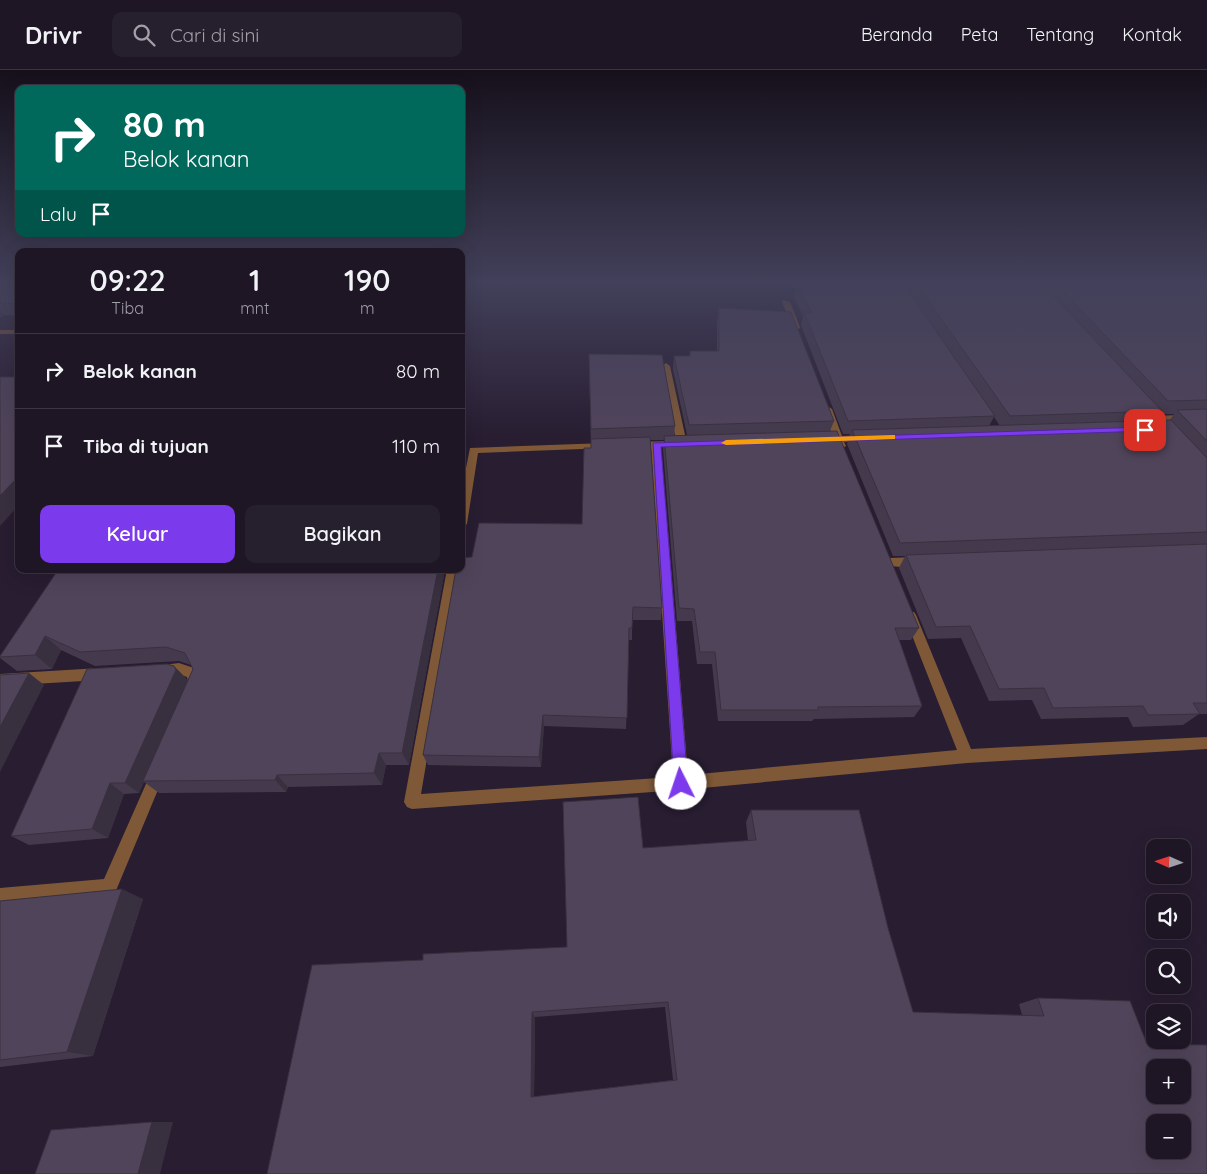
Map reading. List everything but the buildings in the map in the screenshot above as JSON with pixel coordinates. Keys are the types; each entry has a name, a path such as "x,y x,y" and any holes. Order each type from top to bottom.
{"street":[{"path":"465,501 474,450 687,444 666,366"},
{"path":"0,393 15,380"},
{"path":"822,397 845,457"},
{"path":"1152,420 1207,417"},
{"path":"809,440 876,438"},
{"path":"656,445 681,784"},
{"path":"889,562 928,561"},
{"path":"452,573 412,802 681,784 967,756 1207,743"},
{"path":"904,599 967,756"},
{"path":"149,670 179,668 192,673 196,682 189,700"},
{"path":"0,680 109,673"},
{"path":"0,896 109,887 162,762"}],"slow traffic":[{"path":"726,443 892,437"}],"route":[{"path":"681,784 656,445 1145,430"}]}
